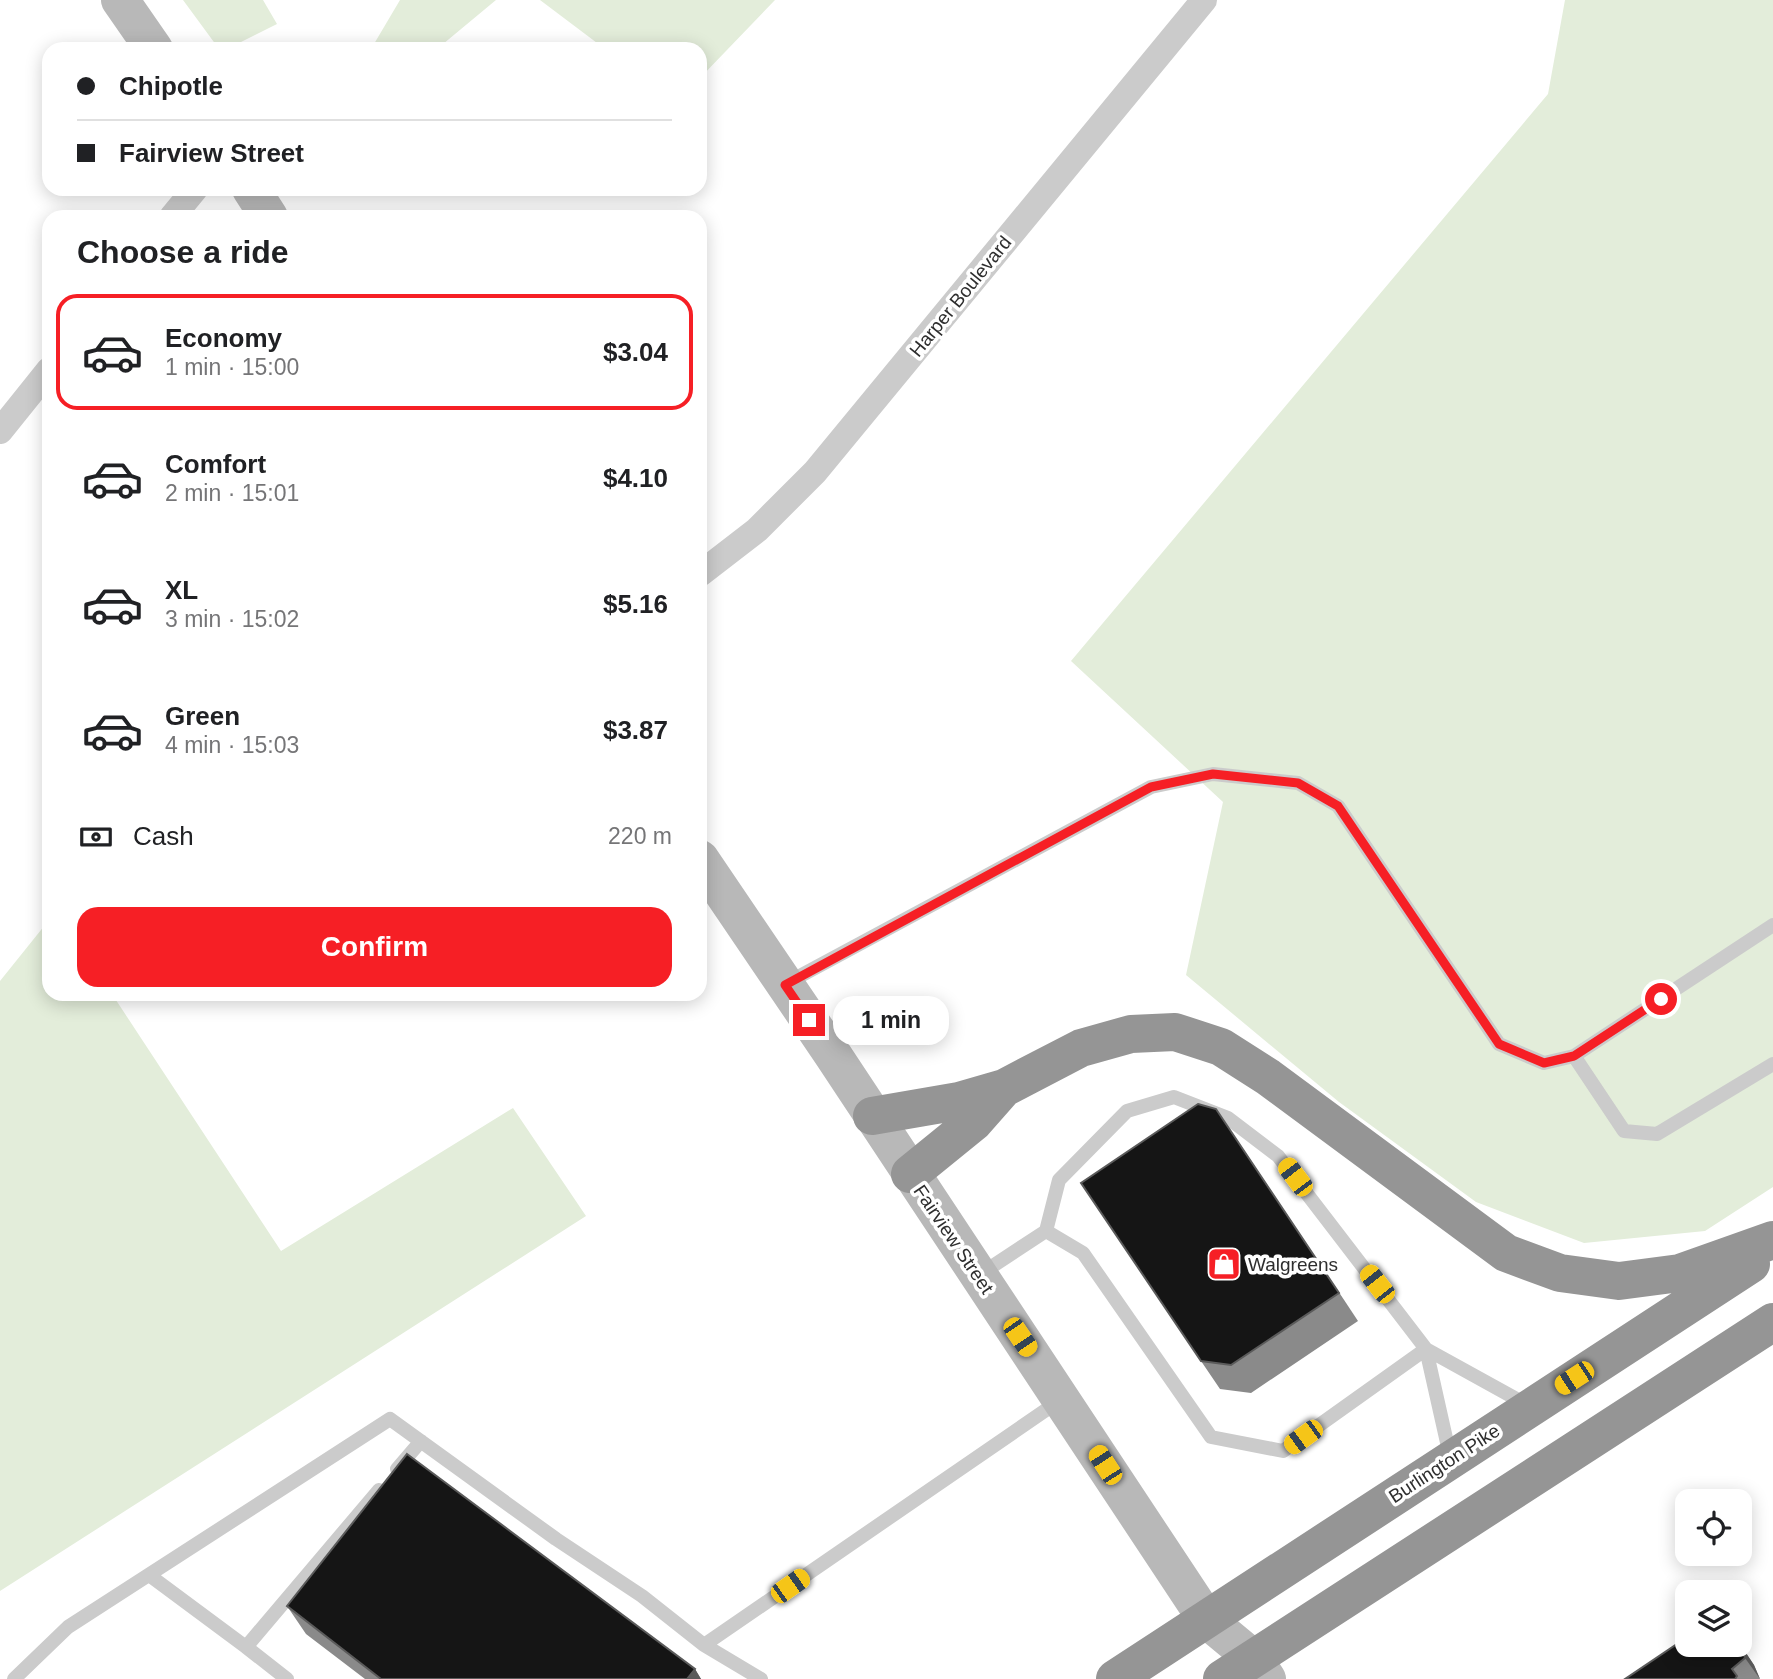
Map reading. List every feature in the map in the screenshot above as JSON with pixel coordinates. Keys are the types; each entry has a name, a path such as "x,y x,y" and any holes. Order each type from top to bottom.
{"highway":[{"path":"872,1116 959,1101 1004,1088 1082,1048 1131,1034 1175,1032 1221,1047 1268,1077 1506,1253 1560,1273 1619,1281 1680,1273 1773,1240"},
{"path":"910,1174 974,1122 1004,1088"},
{"name":"Burlington Pike","path":"1115,1679 1773,1250"},
{"path":"1220,1679 1261,1669 1773,1322"}],"street":[{"path":"120,0 149,42"},
{"name":"Harper Boulevard","path":"707,569 757,530 815,472 1204,0"},
{"path":"178,210 189,196"},
{"path":"0,431 42,379"},
{"name":"Fairview Street","path":"707,869 1207,1619"},
{"path":"1207,1619 1261,1669"},
{"path":"1207,1619 1220,1679"}],"lane":[{"path":"785,985 1151,787 1213,774 1298,783 1338,806 1499,1044 1544,1063 1574,1056 1771,930"},
{"path":"1574,1056 1624,1131 1657,1134 1773,1064"},
{"path":"978,1276 1046,1231 1059,1180 1127,1111 1174,1097 1228,1118 1278,1156 1426,1349 1530,1407"},
{"path":"1046,1231 1083,1253 1211,1437 1283,1451 1426,1349"},
{"path":"1426,1349 1451,1459"},
{"path":"704,1645 1062,1399"},
{"path":"14,1679 68,1627 390,1419 556,1539 642,1595 704,1645 761,1679"},
{"path":"246,1647 421,1441"},
{"path":"149,1575 287,1679"}],"green space":[{"path":"183,0 263,0 277,24 241,42 214,42"},
{"path":"400,0 496,0 445,42 375,42"},
{"path":"540,0 775,0 707,71 707,42 596,42"},
{"path":"1565,0 1773,0 1773,1187 1705,1231 1584,1243 1476,1202 1339,1102 1186,975 1223,802 1071,661 1548,94"},
{"path":"42,929 42,1001 117,1001 281,1251 513,1108 586,1216 0,1591 0,981"}],"building":[{"path":"1198,1104 1216,1109 1339,1293 1231,1365 1201,1361 1081,1183"},
{"path":"407,1454 695,1669 687,1679 381,1679 287,1606"},
{"path":"1675,1645 1675,1657 1745,1658 1732,1669 1737,1676 1735,1679 1625,1679"}],"place":[{"name":"Walgreens","path":"1224,1264"}],"route":[{"path":"809,1020 785,985 1151,787 1213,774 1298,783 1338,806 1499,1044 1544,1063 1574,1056 1661,999"}]}
